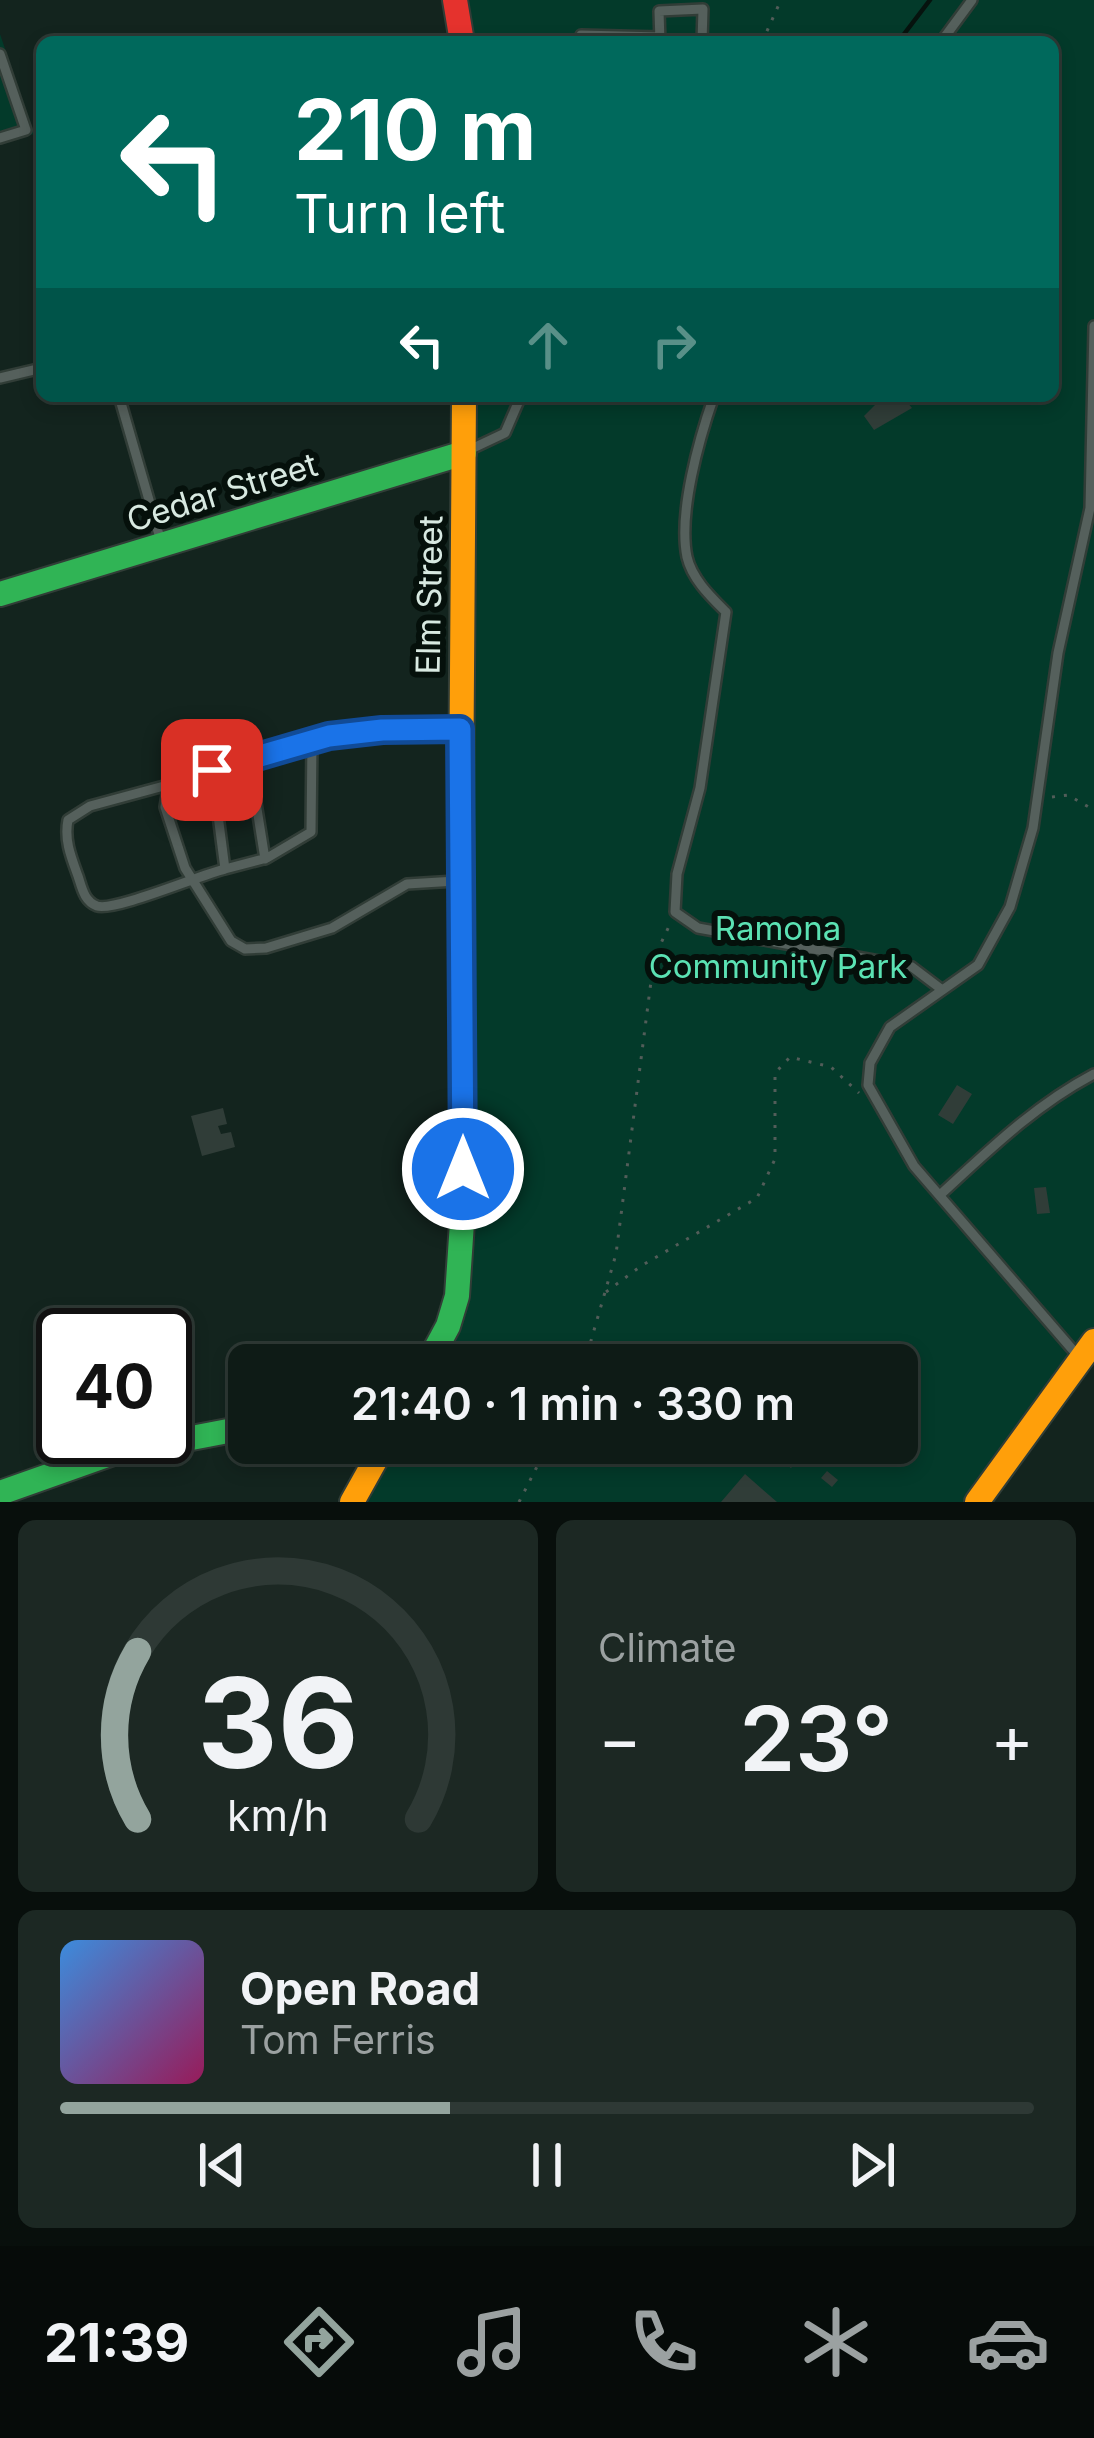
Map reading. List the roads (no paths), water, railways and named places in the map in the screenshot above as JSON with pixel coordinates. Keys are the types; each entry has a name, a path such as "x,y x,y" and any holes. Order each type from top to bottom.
{"street":[{"path":"455,0 461,36"},
{"name":"Elm Street","path":"438,1344 457,1296 463,1208 464,402"},
{"name":"Cedar Street","path":"0,594 464,453"},
{"path":"976,1502 1087,1349"},
{"path":"0,1493 113,1453 228,1430"},
{"path":"352,1502 373,1464"}],"lane":[{"path":"945,36 972,0"},
{"path":"660,36 659,10 703,9 702,36"},
{"path":"0,54 26,130 0,137"},
{"path":"1087,1349 914,1166 872,1093 871,1063 890,1027 978,965 1010,907 1038,797 1058,653 1090,508 1094,326"},
{"path":"0,378 36,369"},
{"path":"121,402 162,545"},
{"path":"464,453 505,433 518,402"},
{"path":"712,402 688,503 687,558 701,585 726,612 700,788 677,874 675,912 698,928 912,967 941,989"},
{"path":"312,741 311,832 265,859 191,877 124,904 106,908 85,897 67,843 68,820 76,812 312,741 382,730 460,729"},
{"path":"249,759 265,859"},
{"path":"212,770 225,869"},
{"path":"175,783 166,795 166,807 184,868 231,941 245,949 266,948 332,928 407,884 461,881"},
{"path":"940,1195 1036,1111 1094,1074"}],"waterway":[{"path":"903,36 930,0"}],"park label":[{"name":"Ramona Community Park","path":"778,947"}]}
